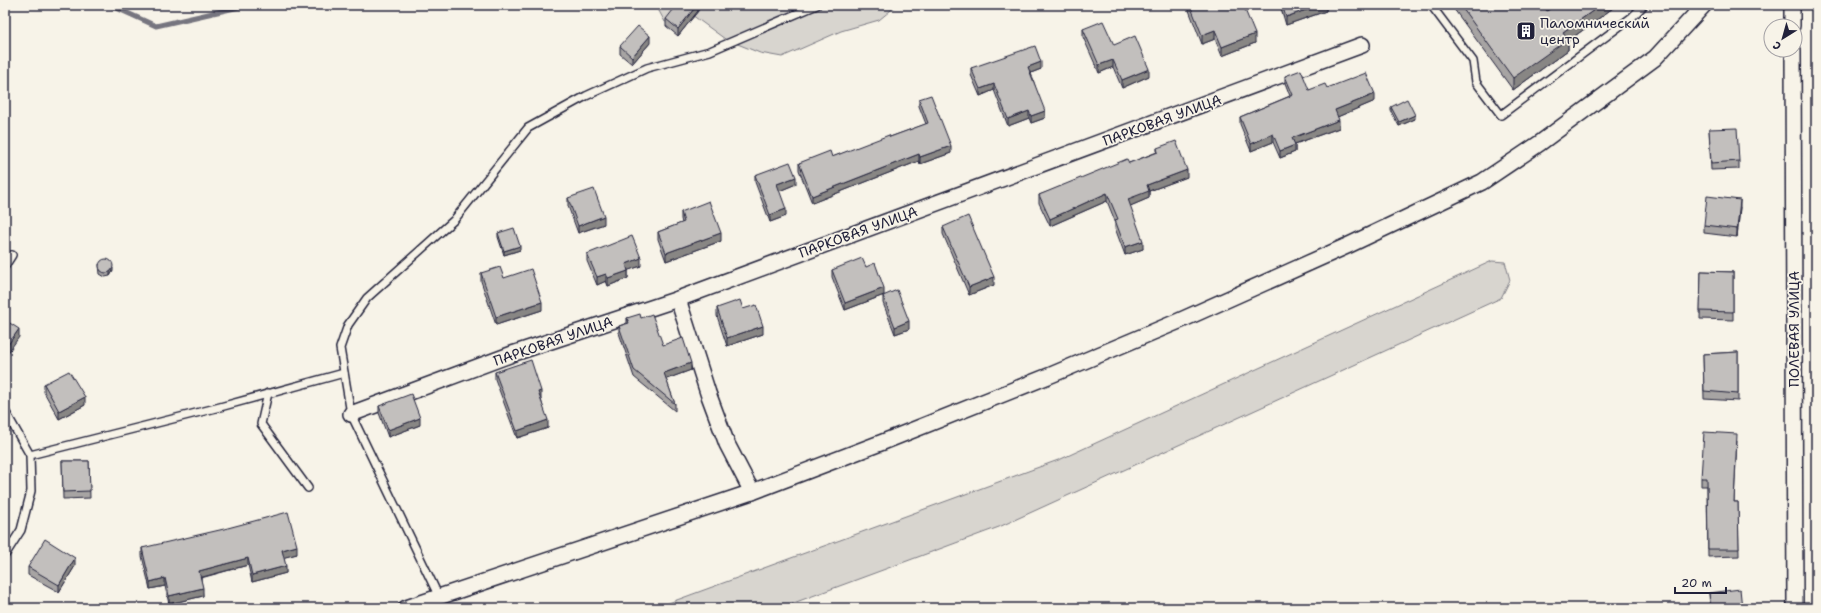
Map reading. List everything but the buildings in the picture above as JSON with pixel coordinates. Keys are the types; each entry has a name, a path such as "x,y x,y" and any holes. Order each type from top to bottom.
{"street":[{"path":"1792,5 1792,18"},
{"path":"406,608 752,492 1051,375 1179,321 1348,245 1482,182 1540,143 1655,58 1702,6"},
{"name":"ПАРКОВАЯ УЛИЦА","path":"351,414 515,353 678,299 1362,45"},
{"name":"ПОЛЕВАЯ УЛИЦА","path":"1793,58 1795,608"},
{"path":"678,299 713,408 727,444 752,492"}],"lane":[{"path":"439,597 351,414 340,348 348,325 355,313 367,298 454,220 528,128 586,96 647,68 710,51 817,5"},
{"path":"1431,5 1473,61 1476,82 1501,115 1632,17 1644,5"},
{"path":"5,266 12,255"},
{"path":"30,455 214,408 344,372"},
{"path":"268,392 261,424 308,488"},
{"path":"5,411 30,455 31,491 21,530 5,555"}],"shaded area":[{"path":"659,5 901,5 896,6 879,20 841,31 782,57 760,53 725,39 692,15 665,22 659,11"},
{"path":"1492,261 1505,262 1510,280 1501,298 999,527 780,608 655,608 1061,459"}],"waterway":[{"path":"110,5 156,26 248,5"}],"place":[{"name":"Паломнический центр","path":"1526,31"}]}
